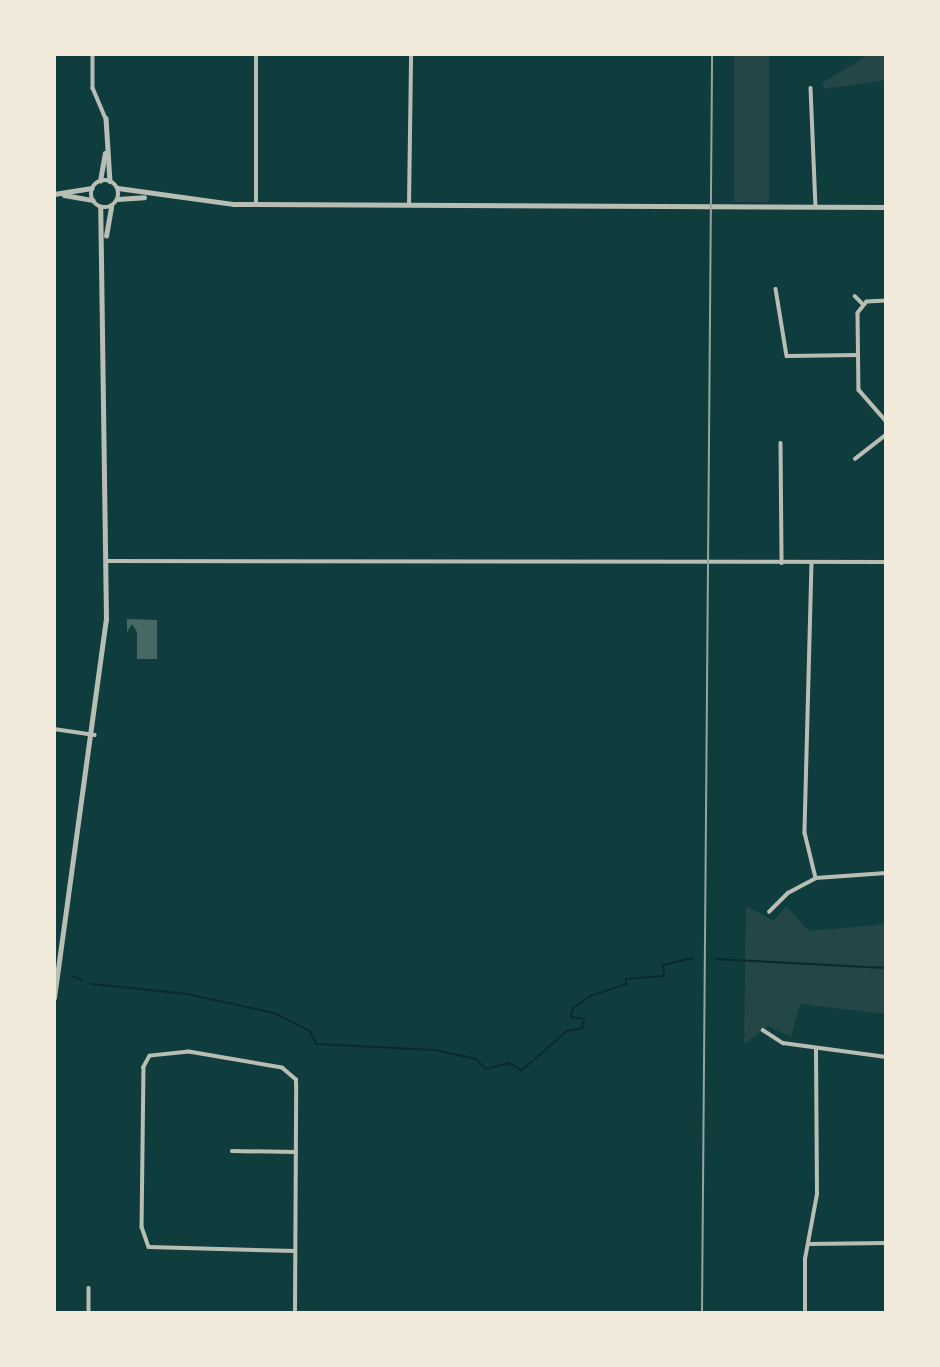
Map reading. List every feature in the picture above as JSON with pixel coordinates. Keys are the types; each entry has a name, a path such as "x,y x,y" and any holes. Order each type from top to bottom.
{"street":[{"path":"93,54 93,88 106,118 110,181"},
{"path":"256,54 256,204"},
{"path":"409,205 411,54"},
{"path":"811,88 816,206"},
{"path":"57,194 92,188 100,181 106,148"},
{"path":"100,181 110,181 118,188 148,196"},
{"path":"92,188 93,200"},
{"path":"118,188 118,199"},
{"path":"57,194 93,200 100,207 106,240"},
{"path":"54,998 95,734 106,561 106,240 111,206 118,199 148,196 256,204 886,207"},
{"path":"100,207 111,206"},
{"path":"776,289 787,356 858,355"},
{"path":"855,296 863,304"},
{"path":"863,304 886,301"},
{"path":"863,304 858,355 859,390 886,421"},
{"path":"855,459 886,435"},
{"path":"781,443 782,563"},
{"path":"106,561 699,564 886,562"},
{"path":"812,563 805,833 816,878"},
{"path":"54,729 95,734"},
{"path":"769,912 788,892 816,878 886,873"},
{"path":"763,1030 783,1043 816,1050 886,1057"},
{"path":"804,1313 808,1244 817,1194 816,1050"},
{"path":"295,1251 149,1247 142,1227 146,1061 156,1053 189,1052 287,1070 296,1086 295,1313"},
{"path":"232,1151 296,1152"},
{"path":"808,1244 886,1243"},
{"path":"89,1288 89,1313"}],"shaded area":[{"path":"734,54 769,54 769,202 734,202"},
{"path":"870,54 886,54 886,80 824,89 822,83"},
{"path":"746,906 774,921 786,906 809,931 886,924 886,1014 800,1004 791,1037 768,1026 744,1044"}],"building":[{"path":"127,619 157,620 157,659 137,659 137,632 132,624 127,632"}],"waterway":[{"path":"92,984 187,994 274,1013 310,1031 316,1044 435,1050 476,1059 486,1069 508,1063 522,1070 567,1031 582,1028 584,1019 571,1017 572,1009 590,996 626,984 626,979 664,976 663,965 693,958"},
{"path":"716,959 886,968"},
{"path":"73,976 81,980"}],"railway":[{"path":"702,1313 712,54"}]}
